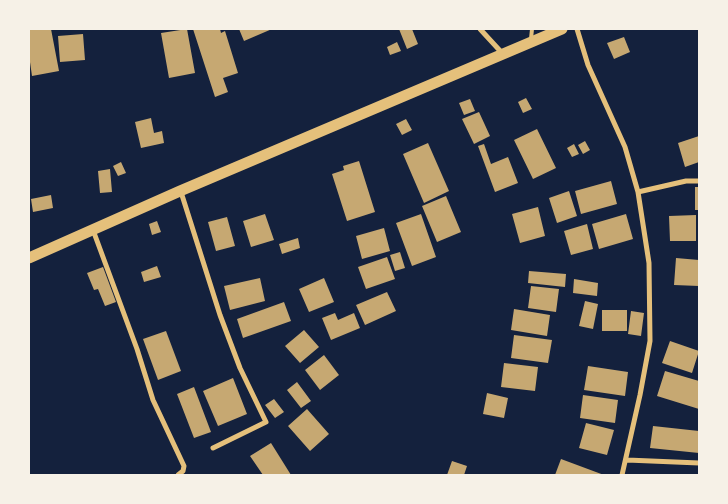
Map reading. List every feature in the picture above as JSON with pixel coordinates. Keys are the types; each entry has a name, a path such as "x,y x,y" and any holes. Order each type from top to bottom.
{"main road":[{"path":"29,258 180,191 562,29"}],"street":[{"path":"480,29 504,54"},
{"path":"577,29 588,65 625,148 638,192 649,263 650,341 627,460 622,475"},
{"path":"638,192 686,181 699,181"},
{"path":"180,191 220,315 240,368 252,389 266,422 213,448"},
{"path":"93,229 154,400 184,466 182,472 178,475"},
{"path":"627,460 699,463"}],"lane":[{"path":"530,42 532,29"}],"building":[{"path":"29,29 51,29 59,71 32,76 29,55"},
{"path":"187,29 195,73 169,78 161,33"},
{"path":"193,29 220,29 221,33 225,31 238,73 223,78 228,92 215,97"},
{"path":"239,29 272,29 244,41"},
{"path":"399,29 412,29 418,44 407,49"},
{"path":"83,34 85,60 60,62 58,36"},
{"path":"624,37 630,52 614,59 607,43"},
{"path":"397,42 401,51 390,55 387,47"},
{"path":"526,98 532,109 523,113 518,102"},
{"path":"470,99 475,111 464,115 459,103"},
{"path":"479,112 490,136 474,144 462,119"},
{"path":"151,118 154,133 162,131 164,143 141,148 135,122"},
{"path":"406,119 412,130 402,135 396,124"},
{"path":"537,129 556,168 533,179 514,140"},
{"path":"699,136 699,162 685,167 678,143"},
{"path":"585,141 590,150 583,154 578,145"},
{"path":"428,143 449,191 424,203 403,154"},
{"path":"484,144 491,164 508,157 518,183 495,192 478,146"},
{"path":"574,144 579,154 572,157 567,148"},
{"path":"359,161 375,212 347,221 332,174 344,170 343,166"},
{"path":"121,162 126,173 118,176 113,166"},
{"path":"110,169 112,192 100,193 98,171"},
{"path":"611,181 617,204 581,214 575,191"},
{"path":"695,187 699,187 699,210 695,210"},
{"path":"569,191 577,216 557,223 549,198"},
{"path":"51,195 53,208 33,212 31,199"},
{"path":"446,196 461,232 437,242 422,206"},
{"path":"538,207 545,236 520,243 512,214"},
{"path":"265,214 274,240 251,247 243,221"},
{"path":"421,214 436,257 412,266 396,223"},
{"path":"626,214 633,239 599,249 592,224"},
{"path":"696,215 696,241 670,241 669,216"},
{"path":"227,217 235,246 216,251 208,222"},
{"path":"157,221 161,232 152,235 149,224"},
{"path":"587,224 593,249 571,255 564,231"},
{"path":"384,228 390,251 362,259 356,236"},
{"path":"298,238 300,248 282,254 279,244"},
{"path":"400,252 405,268 395,271 390,255"},
{"path":"387,257 395,279 366,289 358,267"},
{"path":"676,258 699,260 699,286 674,285"},
{"path":"157,266 161,277 144,282 141,272"},
{"path":"103,267 116,302 105,306 98,289 94,290 87,273"},
{"path":"529,271 566,274 565,287 528,283"},
{"path":"260,278 265,301 230,310 224,286"},
{"path":"324,278 334,302 309,312 299,289"},
{"path":"574,279 598,283 597,296 573,293"},
{"path":"531,286 559,289 556,312 528,308"},
{"path":"387,292 396,311 365,325 356,305"},
{"path":"585,301 598,304 593,329 579,326"},
{"path":"284,302 291,321 243,338 237,319"},
{"path":"514,309 550,315 547,336 511,330"},
{"path":"602,310 627,310 627,331 602,331"},
{"path":"631,311 644,313 641,336 628,334"},
{"path":"335,313 338,320 354,313 360,328 331,340 322,318"},
{"path":"304,330 319,347 300,363 285,346"},
{"path":"166,331 181,371 158,380 143,339"},
{"path":"514,335 552,340 548,363 511,358"},
{"path":"670,341 699,351 692,373 662,363"},
{"path":"324,355 339,375 320,390 305,370"},
{"path":"504,363 538,367 535,391 501,387"},
{"path":"588,366 628,372 625,396 584,390"},
{"path":"665,371 699,381 699,409 657,396"},
{"path":"233,378 247,414 218,426 203,391"},
{"path":"297,382 311,401 301,408 287,390"},
{"path":"194,387 211,432 194,438 177,394"},
{"path":"487,393 508,398 504,418 483,414"},
{"path":"583,395 618,400 615,423 580,418"},
{"path":"274,399 284,412 275,418 265,405"},
{"path":"307,409 329,434 310,451 288,426"},
{"path":"586,423 614,430 607,455 579,448"},
{"path":"653,426 699,431 699,453 650,448"},
{"path":"271,443 291,475 263,475 250,456"},
{"path":"561,459 604,475 555,475"},
{"path":"452,461 467,466 464,475 447,475"}]}
